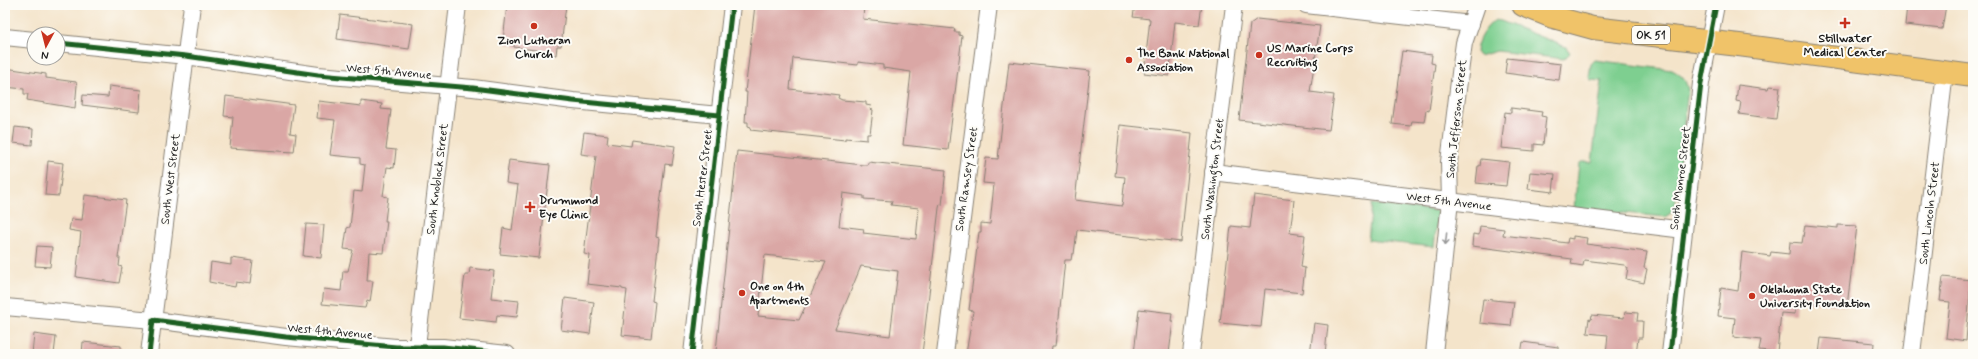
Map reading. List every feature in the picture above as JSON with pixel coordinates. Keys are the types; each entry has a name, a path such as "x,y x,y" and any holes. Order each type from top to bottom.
{"highway":[{"name":"OK 51","path":"1523,5 1553,17 1593,28 1973,76"}],"street":[{"name":"South West Street","path":"149,354 192,5"},
{"name":"South Knoblock Street","path":"416,351 458,5"},
{"name":"South Hester Street","path":"692,354 732,5"},
{"name":"South Ramsey Street","path":"945,354 989,5"},
{"name":"South Washington Street","path":"1190,354 1234,5"},
{"path":"1306,5 1471,24"},
{"name":"South Jefferson Street","path":"1434,354 1450,201 1451,148 1464,44 1477,5"},
{"name":"South Monroe Street","path":"1670,354 1701,83 1716,5"},
{"path":"5,37 26,39"},
{"name":"West 5th Avenue","path":"66,44 186,56 318,75 719,115"},
{"name":"South Lincoln Street","path":"1912,354 1945,72"},
{"name":"West 5th Avenue","path":"1213,172 1684,230"},
{"name":"West 4th Avenue","path":"5,307 153,320 286,337 416,351 444,347 507,354"}],"green space":[{"path":"1495,20 1566,47 1570,53 1564,59 1497,51 1479,56 1476,52 1480,38 1485,30"},
{"path":"1595,60 1672,70 1681,76 1686,83 1688,90 1674,207 1671,213 1665,217 1574,208 1579,164 1581,162 1592,162 1602,81 1591,80 1589,77 1591,64"},
{"path":"1372,204 1438,211 1434,247 1368,240"}],"building":[{"name":"Zion Lutheran Church","path":"507,5 566,5 561,46 557,46 556,55 542,53 542,51 514,47 514,45 506,44 507,41 503,41"},
{"path":"755,5 864,5 863,19 955,29 954,32 959,32 959,35 962,36 948,150 903,145 911,72 883,68 883,65 858,62 858,65 793,58 790,89 839,95 838,98 842,100 866,102 866,105 871,106 870,109 873,110 870,134 867,134 867,140 845,138 845,140 750,130 751,127 748,126 748,122 745,122 747,92 745,92"},
{"path":"1135,5 1202,5 1199,25 1175,22 1169,76 1144,73 1150,19 1133,17"},
{"path":"1907,5 1946,5 1942,29 1905,25"},
{"path":"340,15 413,24 409,49 337,39"},
{"path":"1257,19 1320,26 1310,92 1334,95 1329,130 1239,120 1250,24"},
{"path":"1402,51 1432,55 1431,63 1435,64 1429,111 1426,110 1424,122 1412,121 1411,126 1392,124"},
{"path":"1507,58 1561,64 1559,80 1505,73"},
{"path":"1009,62 1090,71 1075,200 1122,206 1125,177 1115,176 1120,125 1192,133 1181,242 1077,230 1074,254 1072,254 1071,260 1065,260 1056,346 1052,346 1051,354 966,354 973,311 969,310 979,232 981,232 981,223 990,224 994,184 983,183 986,158 998,159"},
{"path":"5,68 46,74 46,78 76,82 75,108 27,100 28,94 24,94 24,89 5,87"},
{"path":"1738,85 1768,89 1769,86 1780,87 1776,119 1739,114 1741,102 1736,101"},
{"path":"109,86 141,90 139,112 82,105 83,95 108,97"},
{"path":"226,96 294,105 290,133 296,134 294,152 230,148 233,117 224,116"},
{"path":"319,101 361,106 361,101 382,104 381,109 391,110 386,149 396,150 394,168 387,167 383,196 388,197 383,253 369,252 367,281 373,281 370,302 367,301 365,308 322,304 324,289 341,291 343,271 348,271 353,250 344,249 347,228 350,227 354,191 362,192 365,165 360,164 360,158 330,155 335,120 317,118"},
{"path":"1511,108 1542,112 1541,116 1546,117 1543,145 1534,144 1534,151 1501,148 1505,112 1511,113"},
{"path":"15,127 33,129 32,145 13,143"},
{"path":"584,132 608,135 607,143 631,146 632,140 675,146 672,165 665,164 656,237 659,238 652,301 655,302 651,338 622,335 627,290 622,288 587,284 590,255 584,254 596,156 581,154"},
{"path":"737,151 863,165 868,165 868,162 946,170 942,205 940,204 939,208 922,354 757,354 716,351","holes":["843,193 864,196 864,199 892,201 891,205 919,208 916,239 863,233 864,229 839,226","765,255 826,262 799,320 758,316","861,266 898,271 890,336 835,329"]},
{"path":"1481,159 1509,162 1506,186 1476,183 1478,166 1480,166"},
{"name":"Drummond Eye Clinic","path":"509,160 550,165 539,258 500,254 503,228 512,230 518,185 506,183"},
{"path":"48,161 63,163 59,196 45,195"},
{"path":"1530,172 1555,174 1553,192 1528,189"},
{"path":"85,195 126,200 118,258 120,258 119,266 122,267 119,283 76,277 81,232 69,230 71,219 82,220"},
{"path":"1254,195 1294,200 1290,233 1305,235 1301,267 1305,268 1302,293 1265,289 1261,327 1220,323 1231,226 1250,228"},
{"path":"306,224 324,225 321,258 303,256"},
{"path":"1805,225 1838,228 1838,225 1857,226 1847,306 1796,301 1795,314 1781,313 1777,352 1759,350 1761,340 1733,337 1735,318 1718,316 1721,288 1738,291 1742,252 1770,256 1771,252 1789,254 1790,242 1802,243"},
{"path":"1480,226 1504,229 1503,235 1567,243 1568,238 1573,239 1573,236 1587,238 1586,244 1647,252 1644,268 1647,269 1644,283 1626,279 1628,268 1624,265 1584,260 1583,266 1571,264 1572,259 1472,246 1473,234 1479,235"},
{"path":"37,246 52,247 50,267 35,266"},
{"path":"231,258 253,261 250,284 236,282 235,287 209,282 211,262 231,265"},
{"path":"470,268 494,271 491,298 519,301 517,317 497,315 496,322 459,318 465,275 469,275"},
{"path":"1943,277 1971,280 1966,341 1946,338 1950,302 1940,301"},
{"path":"565,298 594,302 590,334 561,330"},
{"path":"1483,299 1514,302 1511,326 1480,323"},
{"path":"1139,309 1172,313 1171,321 1173,321 1169,354 1134,354"},
{"path":"1625,312 1638,313 1637,321 1643,321 1642,338 1638,338 1636,354 1606,354 1608,335 1587,333 1589,319 1591,320 1592,315 1624,318"},
{"path":"1314,323 1328,325 1325,354 1310,354"},
{"path":"34,334 56,337 54,354 32,354"},
{"path":"1821,338 1874,343 1873,354 1819,354"},
{"path":"83,342 121,346 121,354 82,354"},
{"path":"1523,342 1558,347 1558,354 1521,354"}],"cycle path":[{"path":"692,354 732,5"},
{"path":"1670,354 1701,83 1716,5"},
{"path":"66,44 186,56 318,75 473,88 573,101 719,115"},
{"path":"149,354 153,320 286,337 396,347 443,347 507,354"}],"place":[{"name":"Stillwater Medical Center","path":"1845,23"},
{"name":"Zion Lutheran Church","path":"534,26"},
{"name":"US Marine Corps Recruiting","path":"1259,55"},
{"name":"The Bank National Association","path":"1129,60"},
{"name":"Drummond Eye Clinic","path":"530,207"},
{"name":"One on 4th Apartments","path":"742,293"},
{"name":"Oklahoma State University Foundation","path":"1752,296"}]}
